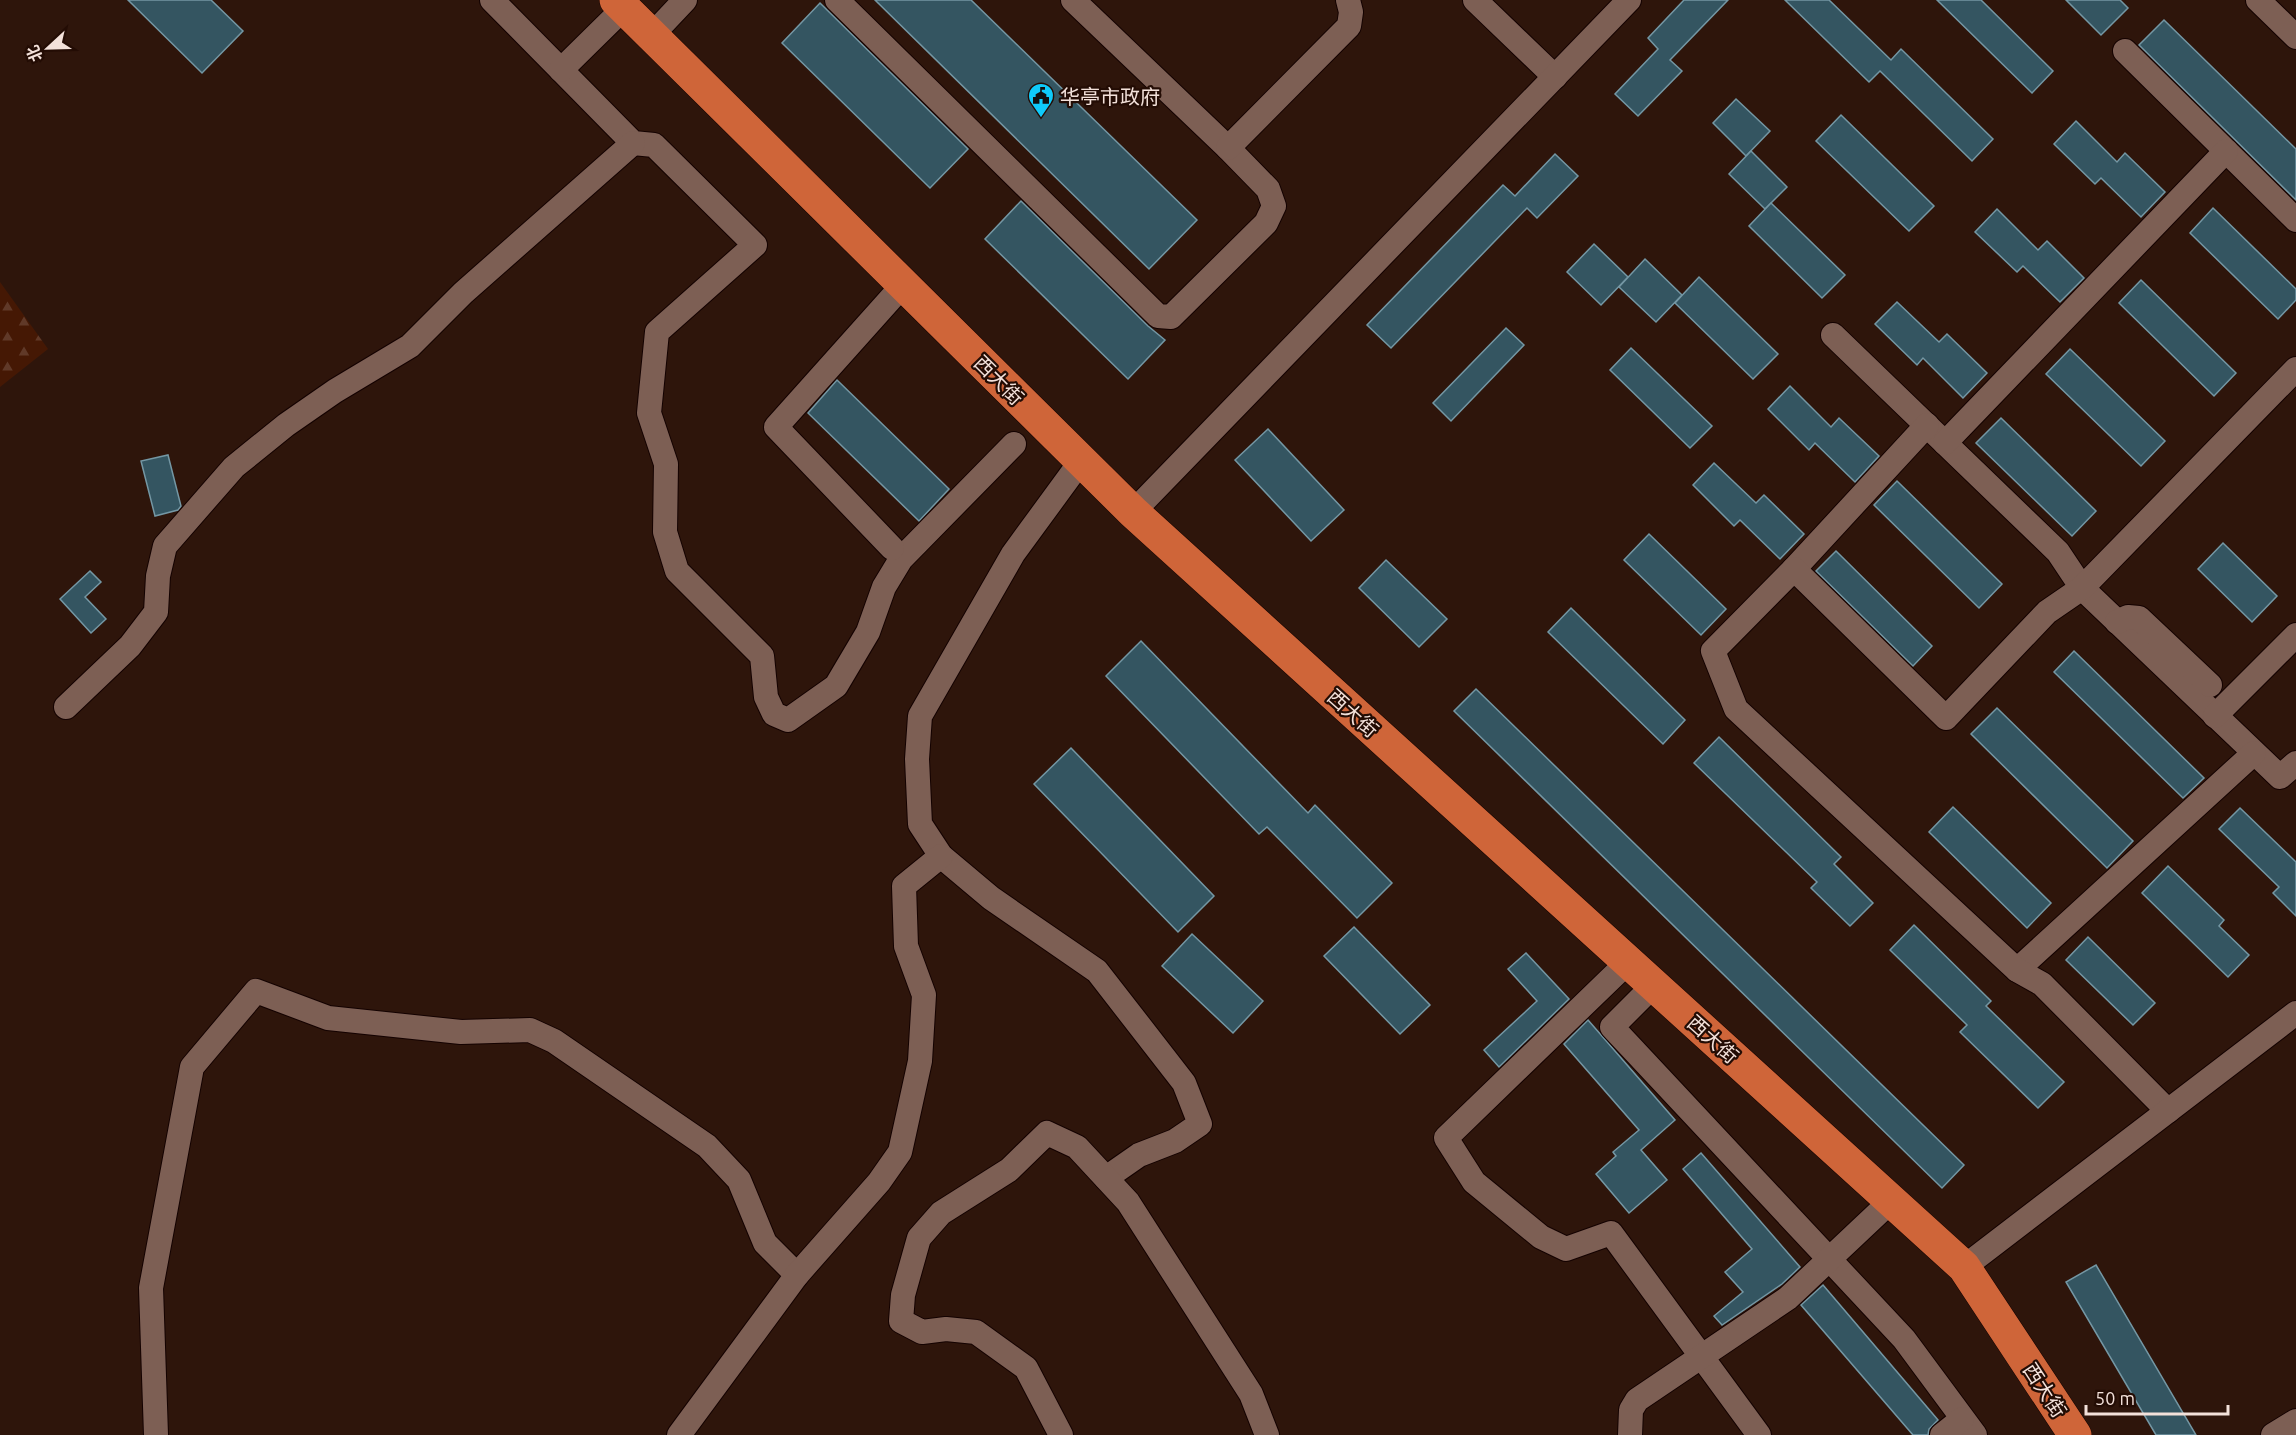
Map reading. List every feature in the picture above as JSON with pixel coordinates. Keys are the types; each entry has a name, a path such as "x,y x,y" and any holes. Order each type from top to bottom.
{"highway":[{"name":"西大街","path":"620,4 1133,512 1964,1267 2075,1435"}],"street":[{"path":"492,0 633,143 654,145 755,244 657,332 649,412 666,464 665,532 677,572 762,656 766,697 774,714 788,720 836,686 868,632 884,587 901,559 1014,444"},
{"path":"652,35 685,0"},
{"path":"837,0 1158,316 1172,317 1266,223 1274,206 1268,189 1228,148 1073,0"},
{"path":"1228,148 1349,26 1351,12 1348,0"},
{"path":"1474,0 1555,77"},
{"path":"1133,512 1629,0"},
{"path":"2258,0 2296,37"},
{"path":"561,70 620,4"},
{"path":"2125,51 2296,220"},
{"path":"66,707 130,646 156,612 158,576 165,546 234,467 286,425 335,391 410,346 463,294 633,143"},
{"path":"1946,443 2226,151"},
{"path":"891,548 776,427 903,285"},
{"path":"1833,335 2058,552 2082,588 2254,753 2280,777 2296,763"},
{"path":"1794,570 1946,718 2047,612 2082,588 2296,369"},
{"path":"1927,425 1794,570 1713,651 1736,709 2017,970 2042,984 2168,1111"},
{"path":"1081,460 1013,554 920,716 917,759 920,824 941,856 992,897 1097,971 1184,1083 1200,1124 1175,1141 1139,1155 1106,1178"},
{"path":"2117,622 2128,617 2139,618 2210,685"},
{"path":"2215,716 2296,635"},
{"path":"2017,970 2254,753"},
{"path":"679,1435 797,1275 879,1182 900,1152 920,1061 924,994 906,946 904,886 941,856"},
{"path":"1628,962 1446,1138 1474,1182 1541,1238 1566,1250 1611,1233 1758,1435"},
{"path":"1654,985 1612,1027 1904,1339 1968,1427 1942,1435"},
{"path":"156,1435 151,1288 192,1067 256,991 328,1018 461,1032 530,1030 554,1041 707,1146 739,1180 765,1243 797,1275"},
{"path":"1964,1267 2296,1013"},
{"path":"1061,1435 1026,1368 976,1332 946,1329 922,1332 901,1321 903,1295 919,1238 941,1213 1009,1170 1047,1133 1077,1147 1128,1202 1216,1336 1251,1394 1267,1435"},
{"path":"1630,1435 1631,1410 1637,1400 1788,1298 1891,1200"},
{"path":"2273,1435 2296,1421"}],"green space":[{"path":"0,282 48,349 0,387"}],"building":[{"path":"128,0 211,0 243,31 202,73"},
{"path":"875,0 971,0 1197,220 1149,269"},
{"path":"1684,0 1728,0 1670,60 1682,71 1638,116 1615,94 1658,49 1648,38"},
{"path":"1785,0 1829,0 1891,60 1901,49 1993,139 1972,161 1880,71 1869,82"},
{"path":"1937,0 1981,0 2053,71 2032,93"},
{"path":"2066,0 2120,0 2128,8 2101,35"},
{"path":"820,3 968,149 930,188 782,43"},
{"path":"2164,20 2296,149 2296,200 2139,45"},
{"path":"1736,99 1770,131 1746,156 1713,123"},
{"path":"1841,115 1934,206 1909,231 1816,141"},
{"path":"2076,121 2117,162 2125,153 2165,192 2141,217 2101,178 2095,184 2054,144"},
{"path":"1751,151 1787,187 1765,209 1729,174"},
{"path":"1555,154 1578,176 1537,218 1527,208 1391,348 1367,325 1503,185 1515,196"},
{"path":"1021,201 1165,340 1128,379 985,239"},
{"path":"1771,203 1845,275 1822,298 1749,226"},
{"path":"2213,208 2296,289 2296,300 2278,319 2190,233"},
{"path":"1997,209 2038,250 2047,241 2084,278 2060,302 2023,266 2017,272 1975,232"},
{"path":"1594,244 1628,277 1601,305 1567,272"},
{"path":"1645,259 1682,295 1656,322 1619,287"},
{"path":"1699,277 1778,354 1753,379 1675,303"},
{"path":"2141,280 2236,373 2214,396 2119,303"},
{"path":"1897,302 1939,342 1947,334 1987,373 1963,398 1923,358 1917,365 1875,324"},
{"path":"1506,328 1524,345 1451,421 1433,403"},
{"path":"1631,348 1712,426 1690,448 1610,370"},
{"path":"2070,349 2165,441 2141,466 2046,374"},
{"path":"837,380 949,489 919,521 808,413"},
{"path":"1790,386 1831,427 1839,418 1879,456 1855,482 1815,443 1809,450 1768,409"},
{"path":"2001,418 2096,511 2072,536 1976,443"},
{"path":"1268,429 1344,510 1311,541 1235,460"},
{"path":"168,455 181,506 178,510 155,516 141,461"},
{"path":"1714,463 1756,503 1764,495 1804,534 1780,559 1740,520 1734,526 1693,485"},
{"path":"1897,481 2002,584 1979,608 1874,505"},
{"path":"1649,534 1726,609 1701,635 1624,560"},
{"path":"2223,543 2277,596 2252,622 2198,569"},
{"path":"1836,551 1932,646 1913,666 1816,571"},
{"path":"1386,560 1447,619 1419,647 1359,588"},
{"path":"90,571 101,582 85,597 106,619 91,633 60,599"},
{"path":"1571,608 1685,720 1663,744 1548,632"},
{"path":"1141,641 1308,813 1315,805 1392,883 1357,918 1267,827 1259,834 1106,676"},
{"path":"2074,651 2204,778 2183,798 2054,672"},
{"path":"1476,689 1964,1165 1942,1188 1454,711"},
{"path":"1997,708 2133,841 2107,868 1971,734"},
{"path":"1719,737 1841,857 1834,864 1873,903 1850,926 1811,888 1817,882 1694,763"},
{"path":"1071,748 1214,896 1178,932 1034,784"},
{"path":"1953,807 2051,903 2027,928 1929,832"},
{"path":"2240,808 2296,862 2296,916 2273,893 2279,887 2219,829"},
{"path":"2168,866 2224,920 2219,926 2249,955 2228,977 2142,893"},
{"path":"1914,925 1991,1001 1986,1006 2064,1082 2038,1108 1960,1032 1967,1025 1890,950"},
{"path":"1354,927 1430,1005 1400,1034 1324,956"},
{"path":"1192,934 1263,1001 1233,1033 1162,966"},
{"path":"2088,937 2155,1003 2133,1025 2066,960"},
{"path":"1526,953 1569,999 1499,1067 1484,1050 1537,1001 1508,969"},
{"path":"1588,1020 1675,1120 1641,1150 1667,1180 1629,1213 1596,1174 1616,1156 1613,1152 1639,1130 1564,1044"},
{"path":"1701,1153 1800,1267 1782,1284 1722,1325 1714,1316 1743,1292 1725,1272 1752,1249 1683,1169"},
{"path":"2096,1265 2196,1435 2156,1435 2066,1282"},
{"path":"1823,1285 1938,1420 1929,1429 1928,1435 1913,1435 1801,1305"}],"place":[{"name":"华亭市政府","path":"1041,119"}]}
